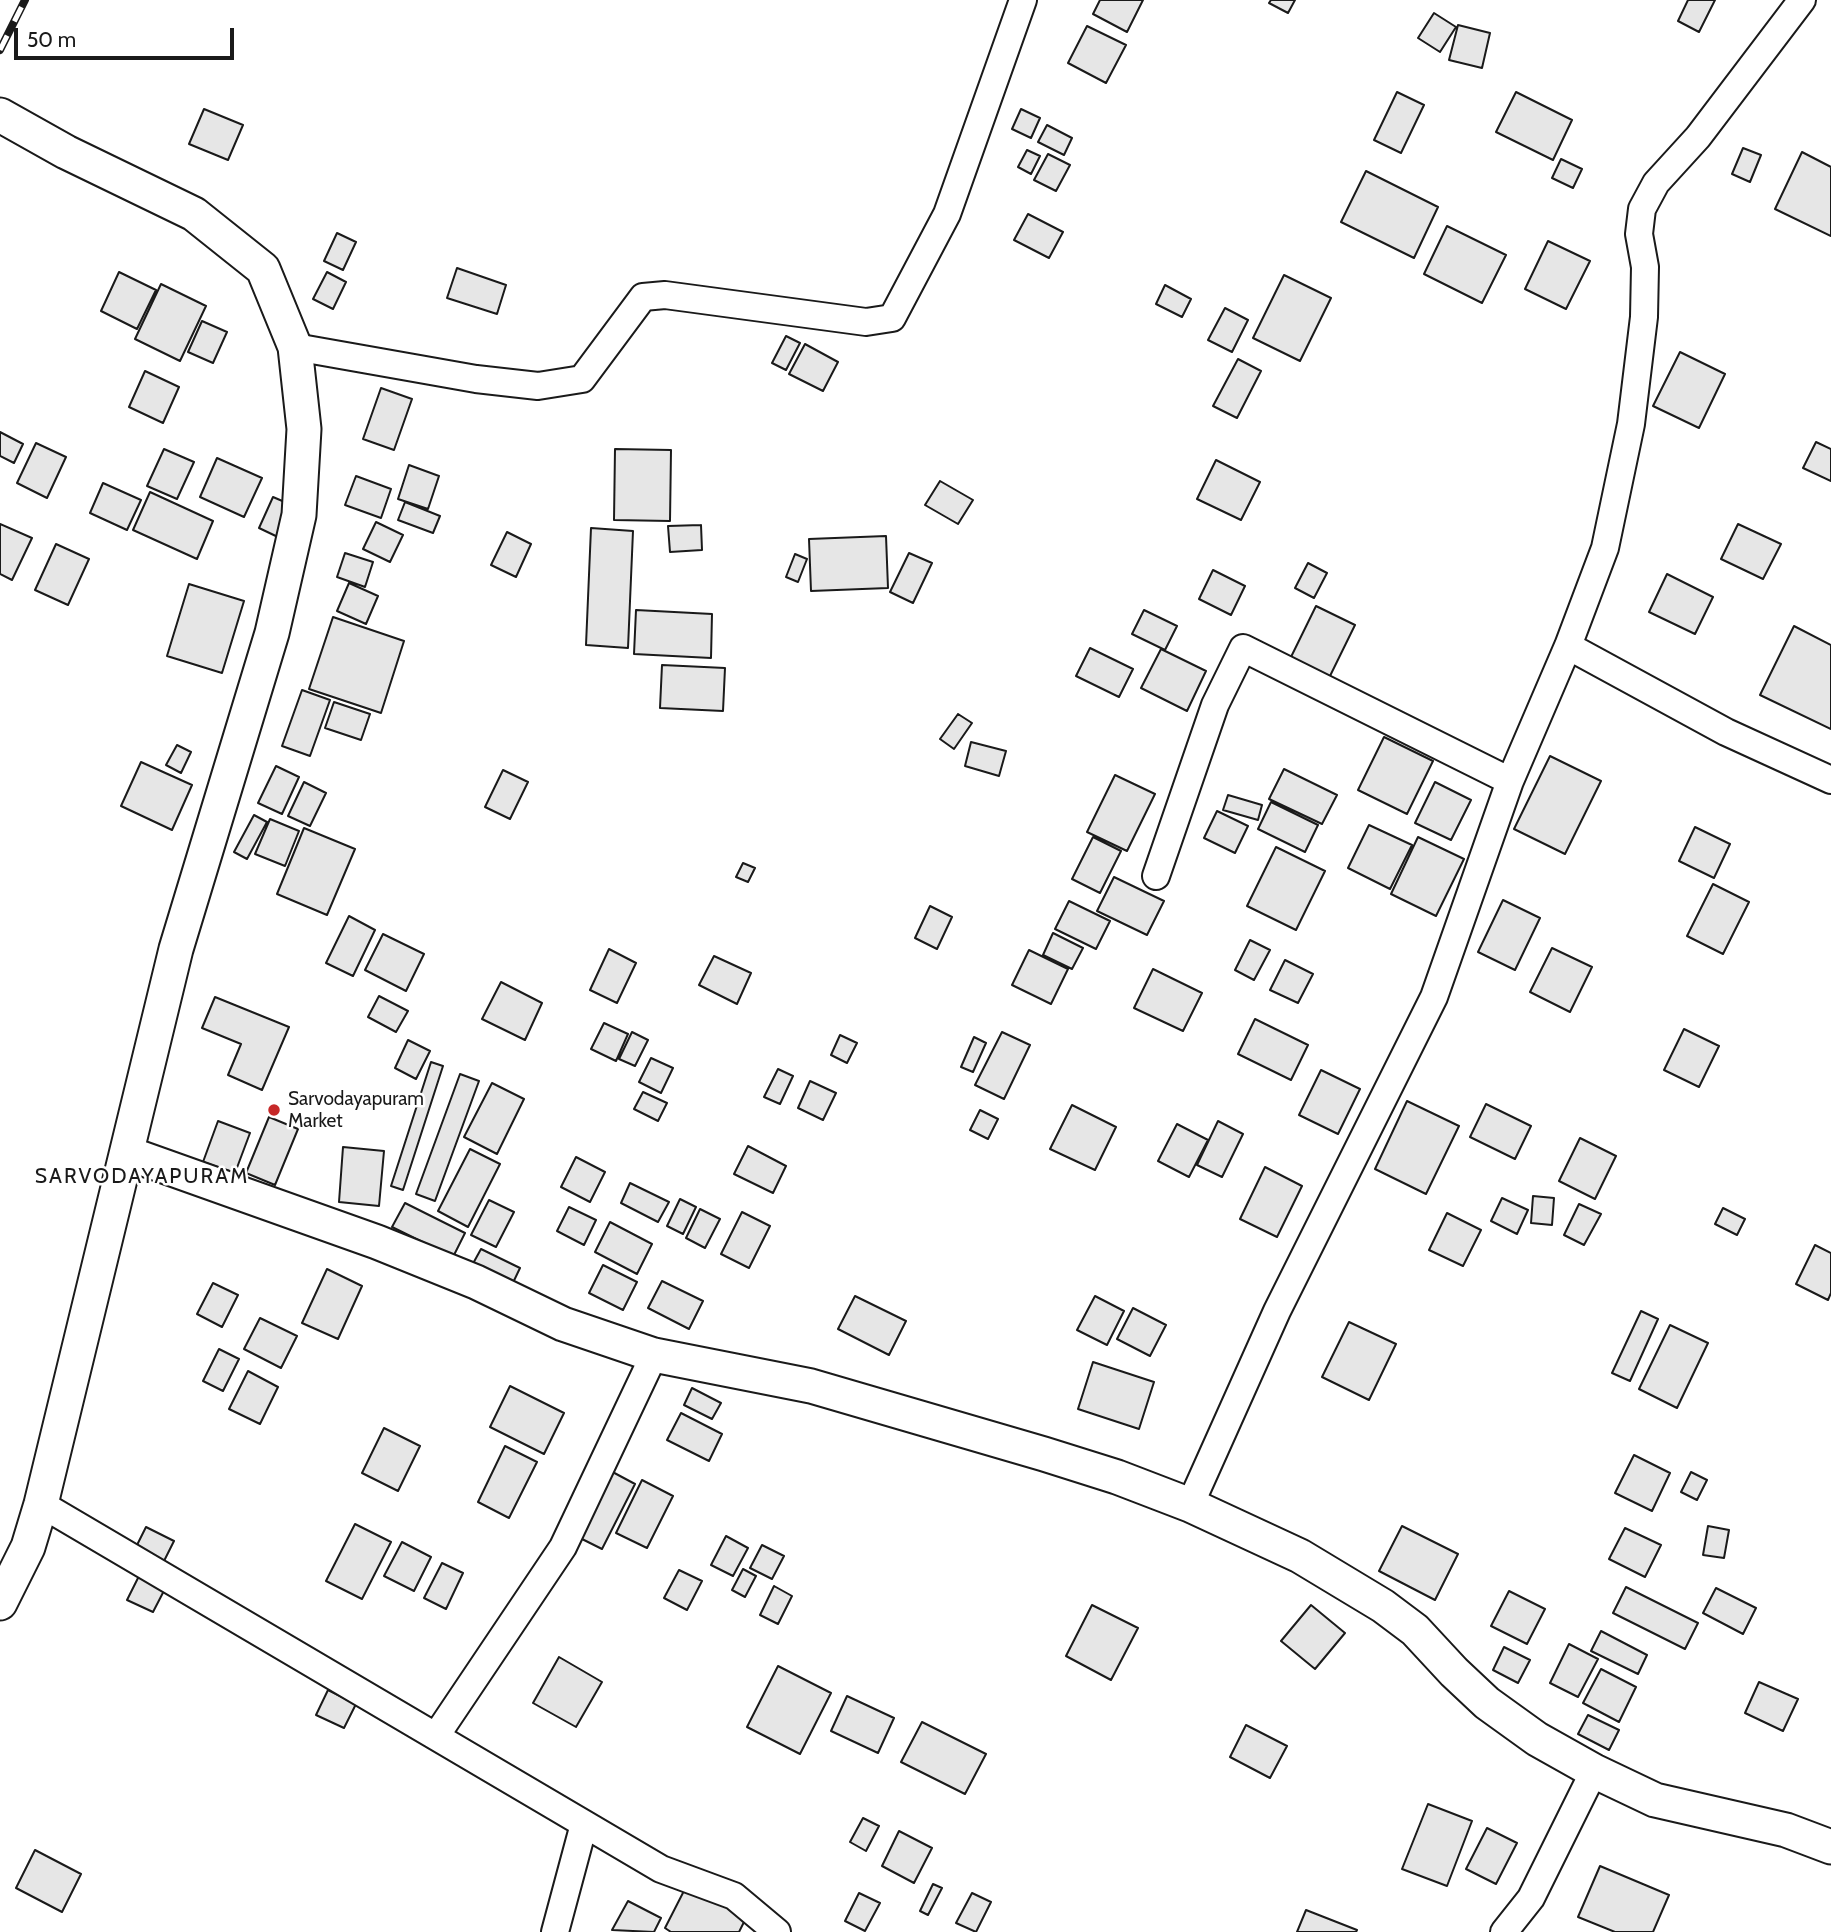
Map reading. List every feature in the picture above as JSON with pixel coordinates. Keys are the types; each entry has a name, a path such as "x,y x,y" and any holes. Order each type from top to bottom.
{"street":[{"path":"295,347 476,379 538,386 582,379 643,297 665,295 866,323 892,318 947,214 1023,0"},
{"path":"1190,1505 1277,1311 1434,997 1510,781 1568,646 1605,548 1631,424 1644,317 1645,267 1639,234 1642,209 1656,183 1698,137 1802,0"},
{"path":"0,115 66,152 194,214 263,269 295,347 303,429 299,515 272,633 176,949 41,1504 28,1547 0,1603"},
{"path":"1568,646 1727,732 1831,780"},
{"path":"1156,876 1214,705 1243,648 1510,781"},
{"path":"127,1153 377,1242 476,1282 563,1324 654,1355 811,1386 1044,1454 1117,1477 1190,1505 1300,1556 1383,1606 1415,1630 1487,1703 1536,1739 1594,1771 1655,1800 1775,1827 1831,1847"},
{"path":"436,1737 563,1548 654,1355"},
{"path":"41,1504 662,1869 734,1896 777,1932"},
{"path":"1504,1932 1531,1898 1594,1771"},
{"path":"555,1932 584,1824"}],"building":[{"path":"1100,0 1143,0 1127,32 1093,14"},
{"path":"1271,0 1295,0 1288,13 1269,3"},
{"path":"1688,0 1715,0 1699,32 1678,21"},
{"path":"1434,13 1456,27 1440,52 1418,38"},
{"path":"1458,25 1490,33 1482,68 1449,60"},
{"path":"1087,26 1126,45 1106,83 1068,63"},
{"path":"1397,92 1424,105 1401,153 1374,140"},
{"path":"1516,92 1572,120 1553,160 1496,132"},
{"path":"204,109 243,125 228,160 189,144"},
{"path":"1021,109 1040,118 1031,138 1012,129"},
{"path":"1047,125 1072,138 1064,155 1038,142"},
{"path":"1743,148 1761,155 1750,182 1732,174"},
{"path":"1027,150 1040,156 1031,174 1018,167"},
{"path":"1802,152 1831,167 1831,236 1775,209"},
{"path":"1048,154 1070,165 1056,191 1034,180"},
{"path":"1561,159 1582,169 1573,188 1552,178"},
{"path":"1366,171 1438,207 1414,258 1341,222"},
{"path":"1028,214 1063,232 1049,258 1014,240"},
{"path":"1447,226 1506,255 1482,303 1424,274"},
{"path":"337,233 356,242 343,270 324,261"},
{"path":"1548,241 1590,261 1566,309 1525,289"},
{"path":"457,268 506,285 497,314 447,298"},
{"path":"119,272 156,290 137,329 101,311"},
{"path":"327,272 346,282 333,309 313,299"},
{"path":"1284,275 1331,298 1300,361 1253,338"},
{"path":"161,284 206,306 180,361 135,339"},
{"path":"1165,285 1191,299 1182,317 1156,304"},
{"path":"1225,308 1248,320 1232,352 1208,340"},
{"path":"202,321 227,332 213,363 188,352"},
{"path":"786,336 800,343 786,370 772,363"},
{"path":"805,344 838,362 823,391 789,374"},
{"path":"1680,352 1725,374 1699,428 1653,406"},
{"path":"1238,359 1261,371 1237,418 1213,406"},
{"path":"145,371 179,387 163,423 129,407"},
{"path":"381,388 412,399 394,450 363,439"},
{"path":"0,432 23,444 14,463 0,456"},
{"path":"1816,442 1831,449 1831,481 1803,468"},
{"path":"36,443 66,457 47,498 17,483"},
{"path":"164,449 194,462 177,499 147,486"},
{"path":"615,449 671,450 670,521 614,520"},
{"path":"217,458 262,478 244,517 200,497"},
{"path":"1216,460 1260,482 1241,520 1197,499"},
{"path":"409,465 439,476 428,509 398,499"},
{"path":"356,476 391,489 381,518 345,505"},
{"path":"940,481 973,500 958,524 925,505"},
{"path":"103,483 141,500 127,530 90,513"},
{"path":"150,492 213,521 197,559 133,530"},
{"path":"273,497 294,506 280,538 259,528"},
{"path":"405,502 440,516 433,533 398,520"},
{"path":"376,522 403,535 390,562 363,549"},
{"path":"0,524 32,538 12,580 0,574"},
{"path":"1738,524 1781,544 1763,579 1721,559"},
{"path":"701,525 702,550 670,552 668,526"},
{"path":"591,528 633,531 628,648 586,645"},
{"path":"507,532 531,544 516,577 491,565"},
{"path":"886,536 888,588 811,591 809,539"},
{"path":"56,544 89,559 68,605 35,590"},
{"path":"345,553 373,562 365,587 337,577"},
{"path":"909,553 932,563 913,603 890,592"},
{"path":"795,554 807,559 798,582 786,577"},
{"path":"1308,563 1327,573 1314,598 1295,588"},
{"path":"1213,570 1245,586 1231,615 1199,599"},
{"path":"1667,574 1713,597 1695,634 1649,612"},
{"path":"349,583 378,596 366,624 337,611"},
{"path":"189,584 244,601 222,673 167,656"},
{"path":"1316,606 1355,625 1329,678 1290,659"},
{"path":"636,610 712,614 711,658 634,654"},
{"path":"1144,610 1177,626 1165,650 1132,634"},
{"path":"333,617 404,641 381,713 309,689"},
{"path":"1794,626 1831,645 1831,729 1760,695"},
{"path":"1090,648 1133,669 1119,697 1076,676"},
{"path":"1161,649 1206,671 1187,711 1141,688"},
{"path":"662,665 725,668 723,711 660,708"},
{"path":"302,690 330,700 310,756 282,746"},
{"path":"334,702 370,714 361,740 325,728"},
{"path":"958,714 972,723 954,749 940,739"},
{"path":"1384,737 1433,761 1407,814 1358,790"},
{"path":"971,742 1006,751 999,776 965,766"},
{"path":"177,745 191,752 181,773 166,765"},
{"path":"1550,756 1601,781 1565,854 1514,829"},
{"path":"141,762 192,785 172,830 121,806"},
{"path":"276,766 299,777 282,814 258,803"},
{"path":"1284,769 1337,795 1322,824 1269,799"},
{"path":"503,770 528,782 510,819 485,807"},
{"path":"1115,775 1155,794 1127,851 1087,832"},
{"path":"304,782 326,793 310,826 288,816"},
{"path":"1435,782 1471,800 1451,840 1415,823"},
{"path":"1228,795 1262,805 1258,820 1223,810"},
{"path":"1271,802 1318,825 1305,852 1258,829"},
{"path":"1217,811 1248,826 1235,853 1204,838"},
{"path":"254,815 267,822 247,859 234,852"},
{"path":"270,819 299,831 285,866 255,854"},
{"path":"1369,825 1412,845 1390,889 1348,868"},
{"path":"1695,827 1730,844 1714,878 1679,861"},
{"path":"304,828 355,849 327,915 277,894"},
{"path":"1093,837 1121,851 1100,893 1072,879"},
{"path":"1418,837 1464,859 1436,916 1391,894"},
{"path":"1276,847 1325,871 1296,930 1247,906"},
{"path":"743,863 755,868 748,882 736,877"},
{"path":"1114,877 1164,901 1147,935 1097,911"},
{"path":"1713,884 1749,902 1723,954 1687,936"},
{"path":"1503,900 1540,918 1515,970 1478,952"},
{"path":"1069,901 1110,921 1096,949 1055,929"},
{"path":"930,906 952,917 937,949 915,938"},
{"path":"349,916 375,930 353,976 326,963"},
{"path":"1053,933 1083,948 1072,969 1043,955"},
{"path":"383,934 424,954 406,991 365,970"},
{"path":"1250,940 1270,950 1254,980 1235,970"},
{"path":"1552,948 1592,967 1570,1012 1530,992"},
{"path":"609,949 636,963 617,1003 590,990"},
{"path":"1029,950 1068,969 1051,1004 1012,985"},
{"path":"714,956 751,973 737,1004 699,985"},
{"path":"1285,960 1313,974 1298,1003 1270,990"},
{"path":"1153,969 1202,993 1183,1031 1134,1008"},
{"path":"501,982 542,1003 525,1040 482,1019"},
{"path":"379,996 408,1011 396,1032 368,1017"},
{"path":"215,997 289,1027 262,1090 228,1075 241,1044 202,1028"},
{"path":"1255,1019 1308,1045 1291,1080 1238,1054"},
{"path":"604,1023 628,1034 616,1061 591,1049"},
{"path":"1684,1029 1719,1046 1699,1087 1664,1070"},
{"path":"632,1032 648,1040 635,1066 619,1059"},
{"path":"1002,1032 1030,1045 1004,1099 975,1085"},
{"path":"840,1035 857,1043 847,1063 831,1055"},
{"path":"974,1037 986,1043 973,1072 961,1067"},
{"path":"408,1040 430,1051 416,1079 395,1068"},
{"path":"651,1058 673,1068 661,1093 639,1082"},
{"path":"431,1062 443,1066 403,1190 391,1186"},
{"path":"778,1069 793,1076 780,1104 764,1097"},
{"path":"1321,1070 1360,1089 1338,1134 1299,1115"},
{"path":"460,1074 479,1081 435,1201 416,1194"},
{"path":"810,1081 836,1093 823,1120 798,1108"},
{"path":"492,1083 524,1099 497,1154 464,1137"},
{"path":"643,1092 667,1103 658,1121 634,1109"},
{"path":"1407,1101 1459,1126 1426,1194 1375,1169"},
{"path":"1486,1104 1531,1126 1515,1159 1470,1137"},
{"path":"1072,1105 1116,1127 1095,1170 1050,1149"},
{"path":"980,1110 998,1119 988,1139 970,1130"},
{"path":"269,1117 298,1129 275,1185 246,1173"},
{"path":"218,1121 250,1133 235,1173 203,1162"},
{"path":"1218,1121 1243,1134 1222,1177 1197,1165"},
{"path":"1177,1124 1208,1140 1189,1177 1158,1161"},
{"path":"1580,1138 1616,1156 1595,1199 1559,1181"},
{"path":"748,1146 786,1166 773,1193 734,1174"},
{"path":"343,1147 384,1151 379,1206 339,1202"},
{"path":"470,1149 500,1164 468,1227 438,1211"},
{"path":"576,1157 605,1172 590,1202 561,1187"},
{"path":"1265,1167 1302,1186 1277,1237 1240,1219"},
{"path":"630,1183 669,1202 658,1222 621,1203"},
{"path":"1533,1196 1554,1198 1552,1225 1531,1223"},
{"path":"1502,1198 1528,1210 1517,1234 1491,1221"},
{"path":"680,1199 696,1207 683,1234 667,1226"},
{"path":"489,1200 514,1212 496,1247 471,1235"},
{"path":"405,1203 465,1233 453,1257 392,1227"},
{"path":"1579,1204 1601,1214 1584,1245 1564,1235"},
{"path":"569,1207 596,1220 584,1245 557,1231"},
{"path":"1723,1208 1745,1219 1737,1235 1715,1224"},
{"path":"700,1209 720,1219 705,1248 686,1238"},
{"path":"742,1212 770,1226 749,1268 721,1254"},
{"path":"1447,1213 1481,1230 1463,1266 1429,1250"},
{"path":"610,1222 652,1244 637,1274 595,1252"},
{"path":"1815,1245 1831,1253 1831,1293 1828,1300 1796,1284"},
{"path":"481,1249 520,1268 510,1289 470,1269"},
{"path":"603,1265 637,1282 623,1310 589,1293"},
{"path":"327,1269 362,1286 338,1339 302,1323"},
{"path":"662,1281 703,1301 689,1329 648,1308"},
{"path":"213,1283 238,1295 222,1327 197,1314"},
{"path":"855,1296 906,1321 889,1355 838,1329"},
{"path":"1095,1296 1124,1311 1107,1345 1077,1330"},
{"path":"1133,1308 1166,1325 1150,1356 1117,1339"},
{"path":"1641,1311 1658,1319 1630,1381 1612,1373"},
{"path":"260,1318 297,1336 281,1368 244,1349"},
{"path":"1349,1322 1396,1344 1369,1400 1322,1377"},
{"path":"1670,1325 1708,1343 1677,1408 1639,1389"},
{"path":"219,1349 239,1359 223,1391 203,1381"},
{"path":"1093,1362 1154,1382 1139,1429 1078,1409"},
{"path":"248,1371 278,1387 260,1424 229,1409"},
{"path":"510,1386 564,1413 544,1454 490,1427"},
{"path":"692,1388 721,1403 712,1419 684,1405"},
{"path":"681,1413 722,1434 709,1461 667,1440"},
{"path":"384,1428 420,1446 398,1491 362,1473"},
{"path":"505,1446 537,1462 509,1518 478,1502"},
{"path":"1634,1455 1670,1473 1652,1511 1615,1493"},
{"path":"607,1469 635,1484 602,1549 574,1535"},
{"path":"1691,1472 1707,1480 1697,1500 1681,1492"},
{"path":"642,1480 673,1496 647,1548 616,1533"},
{"path":"355,1524 391,1542 362,1599 326,1581"},
{"path":"1402,1526 1458,1554 1435,1600 1379,1571"},
{"path":"1708,1526 1729,1530 1724,1558 1703,1555"},
{"path":"146,1527 174,1541 161,1567 133,1553"},
{"path":"1625,1528 1661,1545 1645,1577 1609,1559"},
{"path":"726,1536 748,1548 733,1576 711,1565"},
{"path":"402,1542 431,1557 414,1591 384,1576"},
{"path":"762,1545 784,1556 772,1579 750,1568"},
{"path":"442,1563 463,1573 446,1609 424,1598"},
{"path":"743,1569 756,1576 745,1597 732,1590"},
{"path":"142,1570 168,1583 153,1612 127,1600"},
{"path":"679,1570 702,1581 687,1610 664,1598"},
{"path":"774,1586 792,1596 778,1624 760,1615"},
{"path":"1626,1587 1698,1623 1685,1649 1613,1613"},
{"path":"1716,1588 1756,1608 1743,1634 1703,1613"},
{"path":"1509,1591 1545,1609 1527,1644 1491,1626"},
{"path":"1092,1605 1138,1628 1111,1680 1066,1656"},
{"path":"1311,1605 1345,1633 1315,1669 1281,1641"},
{"path":"1601,1631 1647,1655 1638,1674 1591,1651"},
{"path":"1569,1644 1598,1659 1578,1697 1550,1683"},
{"path":"1504,1647 1530,1660 1518,1683 1493,1670"},
{"path":"559,1657 602,1682 576,1727 533,1703"},
{"path":"778,1666 831,1693 800,1754 747,1727"},
{"path":"1601,1669 1636,1687 1619,1722 1583,1703"},
{"path":"1759,1682 1798,1699 1783,1731 1745,1713"},
{"path":"328,1690 356,1704 344,1728 316,1715"},
{"path":"847,1696 894,1718 878,1753 831,1731"},
{"path":"1588,1715 1619,1730 1609,1750 1578,1734"},
{"path":"922,1722 986,1754 965,1794 901,1762"},
{"path":"1246,1725 1287,1746 1270,1778 1230,1757"},
{"path":"1428,1804 1472,1821 1447,1886 1402,1869"},
{"path":"863,1818 879,1826 866,1851 850,1842"},
{"path":"1487,1828 1517,1843 1496,1884 1466,1869"},
{"path":"899,1831 932,1848 914,1883 882,1866"},
{"path":"35,1850 81,1874 62,1912 16,1888"},
{"path":"1600,1866 1669,1895 1653,1932 1615,1932 1578,1917"},
{"path":"688,1883 748,1914 739,1932 671,1932 665,1928"},
{"path":"933,1884 942,1888 928,1915 920,1911"},
{"path":"859,1893 880,1903 865,1931 845,1921"},
{"path":"972,1893 991,1902 976,1932 956,1923"},
{"path":"628,1901 661,1918 654,1932 612,1930"},
{"path":"1306,1910 1357,1930 1297,1932"}],"railway":[{"path":"0,50 25,0"}],"place":[{"name":"Sarvodayapuram Market","path":"274,1110"}],"district":[{"name":"SARVODAYAPURAM","path":"142,1177"}]}
